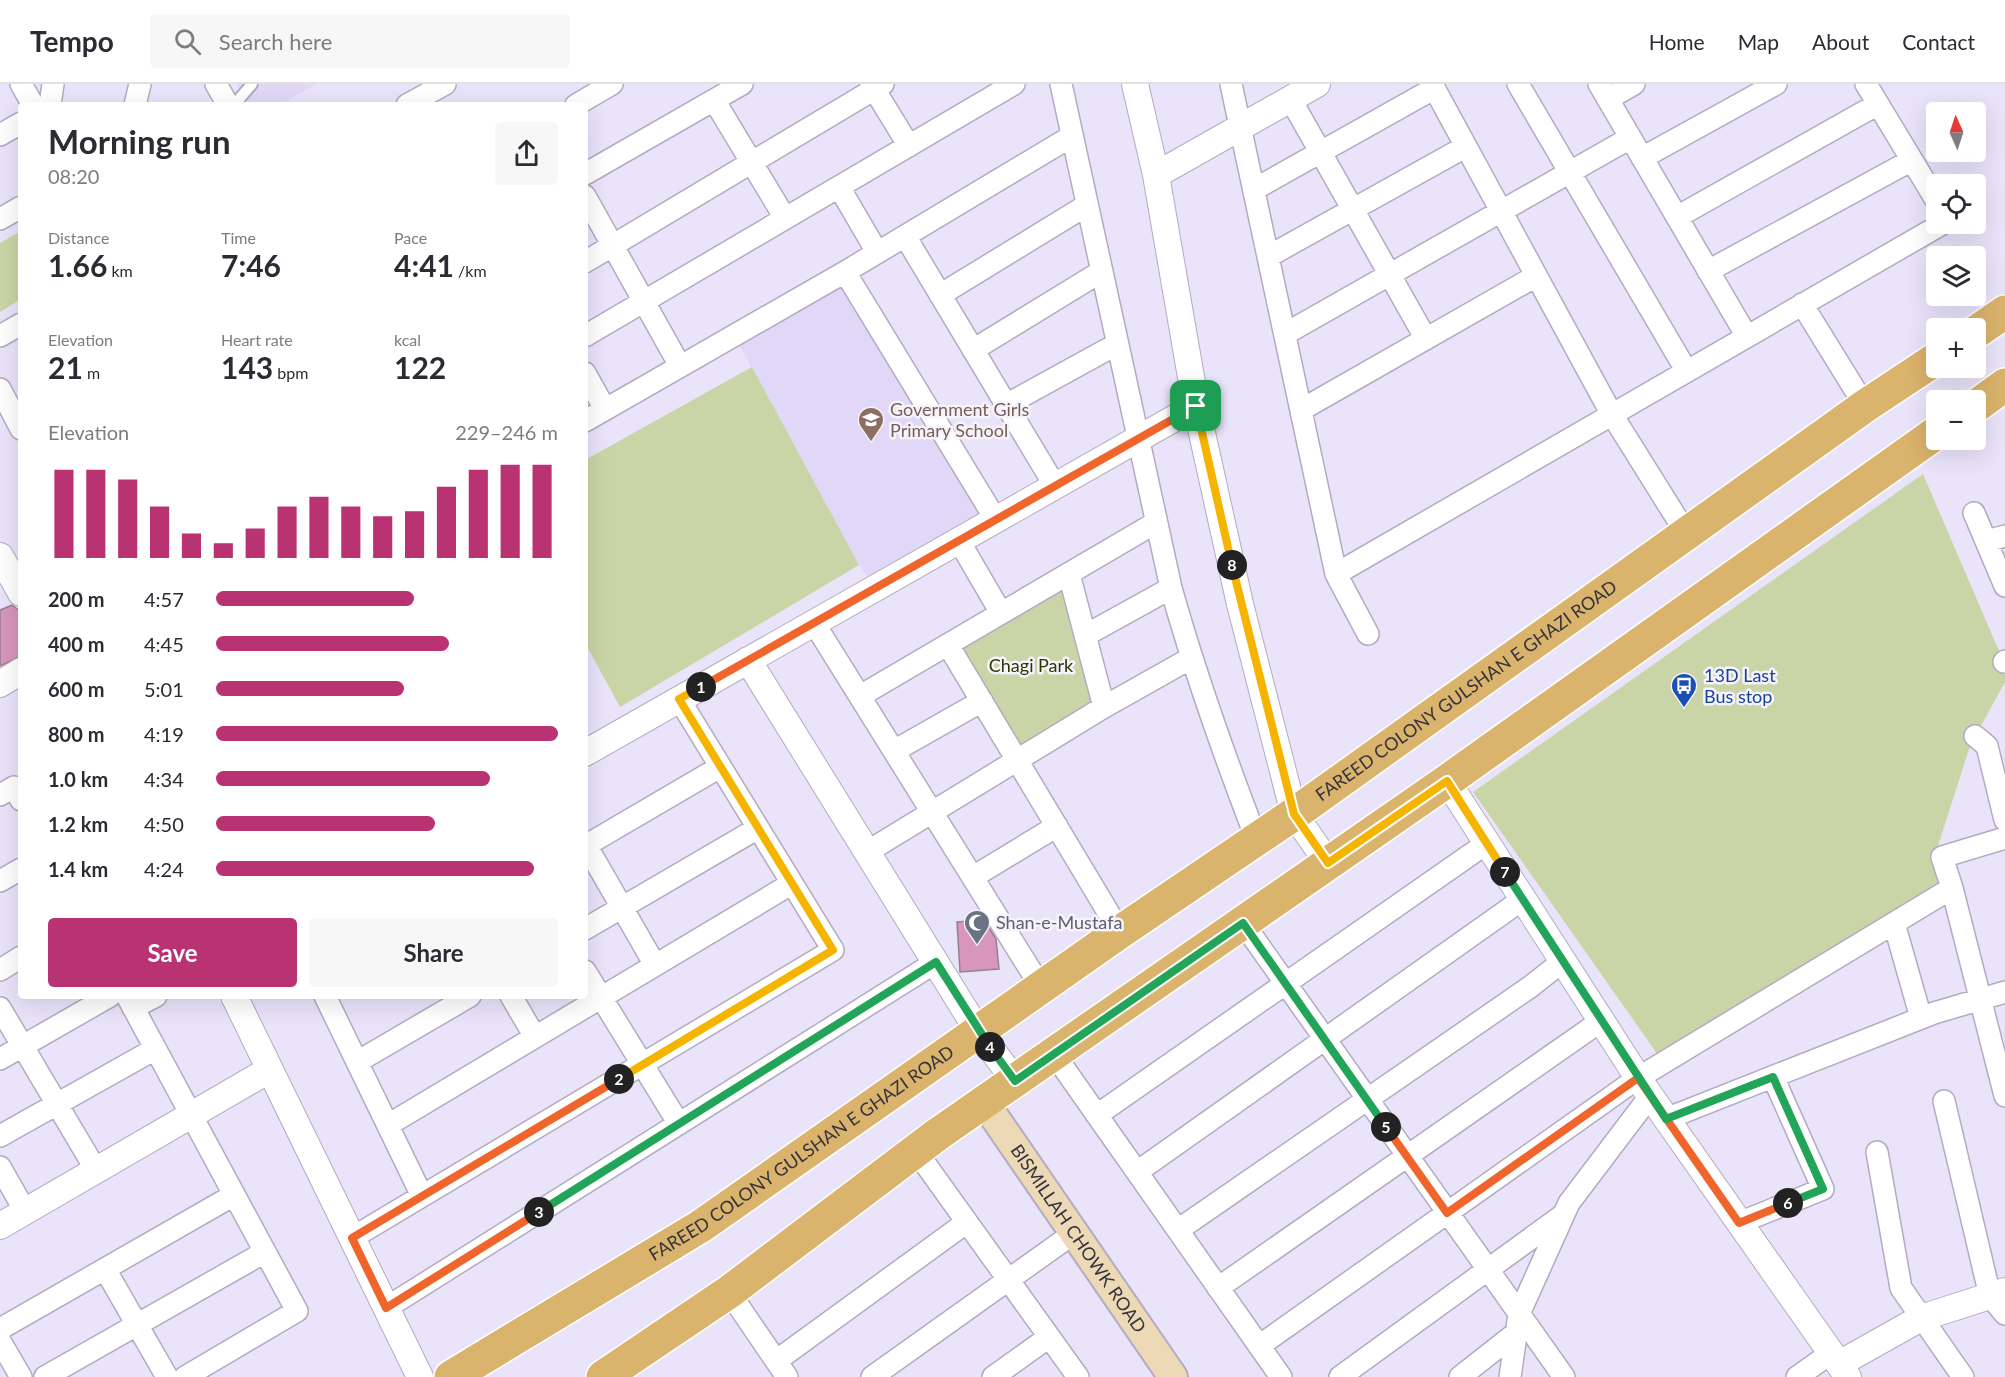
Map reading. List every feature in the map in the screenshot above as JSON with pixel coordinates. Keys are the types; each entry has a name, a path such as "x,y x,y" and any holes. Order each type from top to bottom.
{"main road":[{"path":"1986,325 2005,312"},
{"name":"FAREED COLONY GULSHAN E GHAZI ROAD","path":"451,1377 701,1226 1120,932 1294,814 1865,406 1926,366"},
{"path":"1986,399 2005,385"},
{"path":"603,1377 729,1292 984,1102 1447,781 1926,440"},
{"name":"BISMILLAH CHOWK ROAD","path":"984,1102 1173,1377"}],"street":[{"path":"21,84 31,102"},
{"path":"50,102 53,84"},
{"path":"136,102 140,84"},
{"path":"216,84 226,102"},
{"path":"581,102 612,84"},
{"path":"588,172 742,84"},
{"path":"588,334 1014,84"},
{"path":"1061,84 1171,588 1191,658 1256,838"},
{"path":"1135,84 1156,175 1196,406 1240,604 1294,814 1328,863"},
{"path":"1231,84 1336,574 1368,634"},
{"path":"1156,175 1317,84"},
{"path":"1518,84 1686,370"},
{"path":"1634,84 1603,92 1746,335"},
{"path":"1642,158 1776,84"},
{"path":"1866,84 1926,184"},
{"path":"588,260 876,86 909,146"},
{"path":"1255,189 1433,87 1611,413 1686,533"},
{"path":"415,102 437,94"},
{"path":"714,100 785,218"},
{"path":"1291,100 1426,339"},
{"path":"1677,217 1878,104"},
{"path":"0,135 18,125"},
{"path":"588,419 844,272 1072,136"},
{"path":"1285,334 1630,138"},
{"path":"1269,256 1465,147"},
{"path":"1708,271 1912,160"},
{"path":"840,187 877,252"},
{"path":"588,201 680,366"},
{"path":"940,295 1087,205"},
{"path":"0,219 18,209"},
{"path":"1336,574 1746,335 1926,233"},
{"path":"905,236 1055,486"},
{"path":"973,350 1102,271"},
{"path":"844,272 996,520"},
{"path":"1301,410 1536,276"},
{"path":"1802,304 1865,406"},
{"path":"0,336 18,326"},
{"path":"1006,405 1117,344"},
{"path":"588,379 605,410"},
{"path":"0,388 18,423"},
{"path":"588,751 1196,406"},
{"path":"1974,513 1996,538 2005,586"},
{"path":"860,696 1155,523"},
{"path":"959,541 1001,614"},
{"path":"0,556 18,588"},
{"path":"1069,574 1104,707"},
{"path":"1086,635 1171,588"},
{"path":"814,623 1041,987"},
{"path":"948,645 1120,932"},
{"path":"867,852 1104,707 1191,658"},
{"path":"748,660 978,1031 1015,1081"},
{"path":"0,684 18,673"},
{"path":"352,1238 833,950 679,699"},
{"path":"894,751 982,701"},
{"path":"1975,736 1987,746 2005,820"},
{"path":"588,845 720,767"},
{"path":"1447,781 1644,1087 1839,1365"},
{"path":"0,795 14,787 18,794"},
{"path":"973,877 1057,826"},
{"path":"588,927 758,828"},
{"path":"2005,838 1942,857 2005,1096"},
{"path":"1097,1116 1487,843"},
{"path":"588,849 655,965"},
{"path":"0,881 18,871"},
{"path":"388,1125 791,884"},
{"path":"1259,1346 1447,1213 1894,923 1952,888"},
{"path":"1137,1172 1523,899"},
{"path":"1243,923 1487,1270 1517,1324 1564,1377"},
{"path":"1894,923 1921,1018"},
{"path":"0,970 18,959"},
{"path":"1178,1230 1563,961"},
{"path":"386,1308 936,962"},
{"path":"588,975 679,1124"},
{"path":"1666,1119 1921,1018 2005,992"},
{"path":"0,1059 105,999"},
{"path":"235,999 420,1377"},
{"path":"327,999 422,1196"},
{"path":"357,1062 465,999"},
{"path":"513,999 535,1037"},
{"path":"130,1002 297,1311 185,1377"},
{"path":"0,1008 96,1170"},
{"path":"1218,1288 1601,1021"},
{"path":"0,1136 155,1049"},
{"path":"1054,1054 1281,1377"},
{"path":"0,1226 269,1070"},
{"path":"1739,1223 1823,1189 1773,1077"},
{"path":"1510,1377 1517,1324 1569,1203 1644,1087"},
{"path":"1797,1377 1839,1365 1921,1318 2000,1300 1944,1101"},
{"path":"916,1151 1078,1377"},
{"path":"1877,1152 1901,1288 1963,1377"},
{"path":"0,1167 25,1211"},
{"path":"0,1329 234,1194"},
{"path":"1340,1377 1564,1214"},
{"path":"729,1292 782,1369 967,1222"},
{"path":"873,1377 1074,1233"},
{"path":"45,1377 265,1252"},
{"path":"105,1269 167,1377"},
{"path":"1460,1377 1517,1324"},
{"path":"993,1377 1049,1337"},
{"path":"0,1341 21,1377"}],"lane":[{"path":"237,102 252,84"}],"shaded area":[{"path":"236,84 316,84 285,102 247,102"},
{"name":"Government Girls Primary School","path":"845,272 996,520 876,588 859,565 734,335"}],"green space":[{"path":"18,233 18,301 0,312 0,243"},
{"path":"752,367 859,565 620,707 588,648 588,458"},
{"path":"1923,474 2005,665 2005,682 1970,746 1938,846 1952,888 1663,1062 1473,792"},
{"name":"Chagi Park","path":"1069,574 1104,707 1018,760 948,645"}],"building":[{"path":"12,605 18,610 18,657 0,666 0,610"},
{"name":"Shan-e-Mustafa","path":"984,920 996,939 999,969 960,972 957,922"}],"place":[{"name":"Government Girls Primary School","path":"871,443"},
{"name":"13D Last Bus stop","path":"1684,709"},
{"name":"Shan-e-Mustafa","path":"977,946"}],"route":[{"path":"1196,406 679,699 833,950 352,1238 386,1308 936,962 978,1031 1015,1081 1243,923 1447,1213 1638,1078 1650,1096 1739,1223 1823,1189 1773,1077 1666,1119 1638,1078 1447,781 1328,863 1294,814 1240,604 1196,406"}]}
